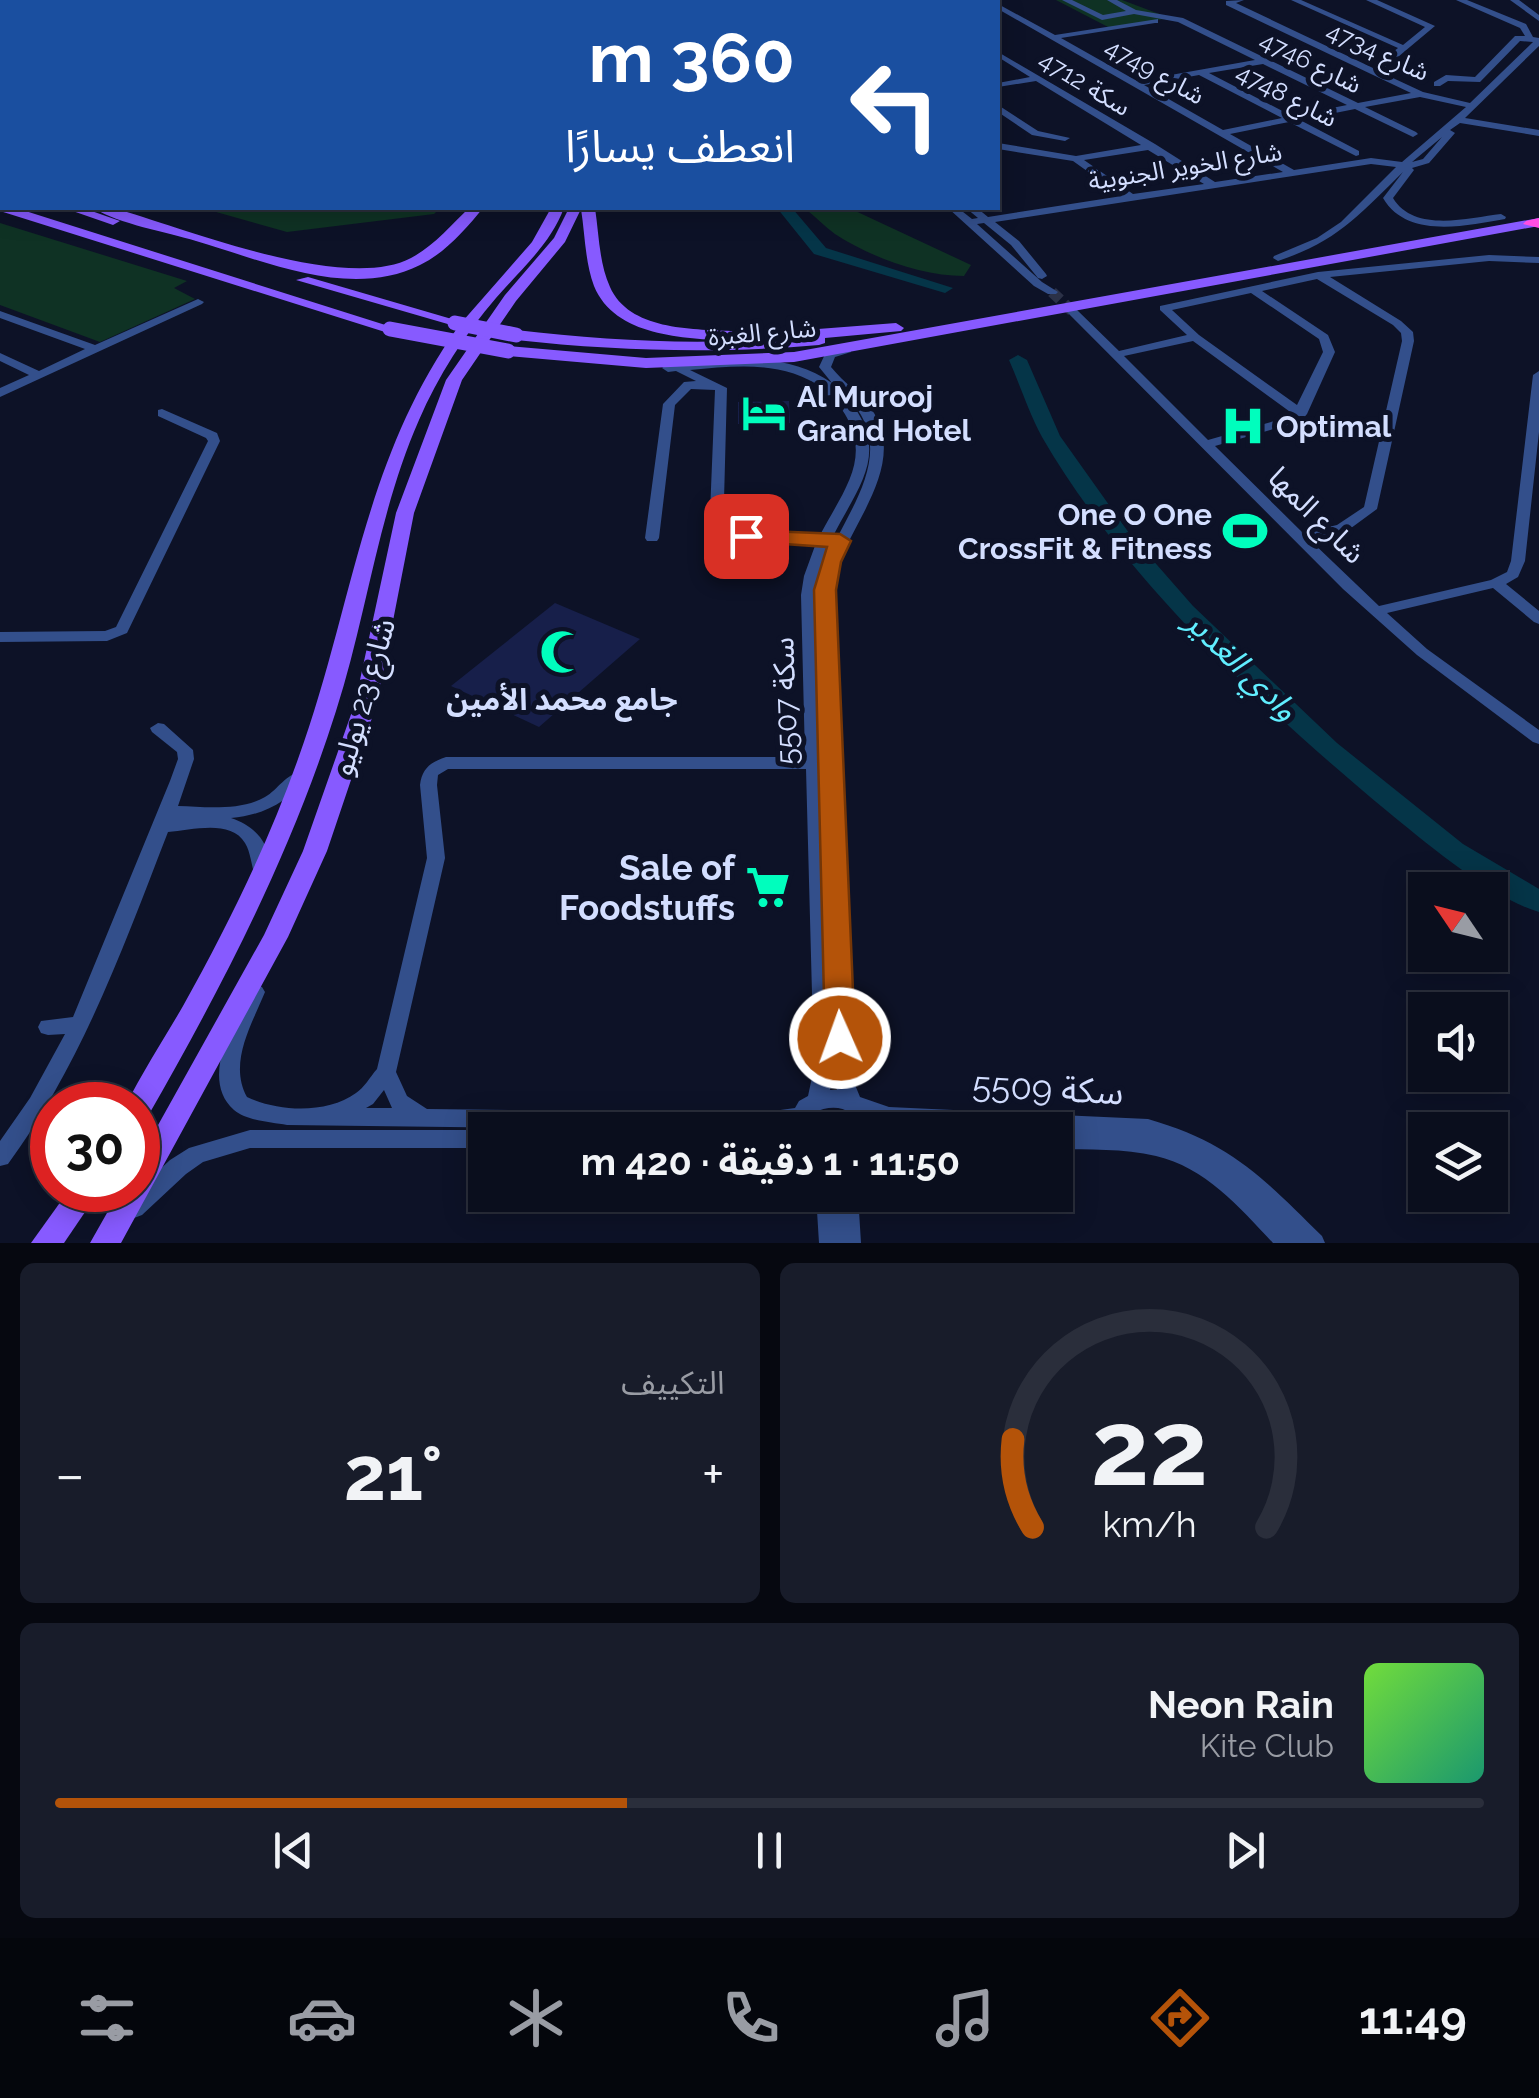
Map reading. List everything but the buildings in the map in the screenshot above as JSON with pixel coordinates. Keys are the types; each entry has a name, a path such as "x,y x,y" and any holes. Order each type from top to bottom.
{"main road":[{"path":"10,210 437,344 592,366 668,368"},
{"name":"شارع الغبرة","path":"77,210 455,323 615,346 694,350 791,343 903,328 1501,217 1537,220"},
{"path":"109,210 314,271 352,274 392,270 417,261 441,244 474,210"},
{"name":"شارع 23 يوليو","path":"153,1082 200,1000 308,762 327,708 387,481 412,417 472,320 548,231 557,210"},
{"name":"شارع 23 يوليو","path":"160,1147 276,938 315,851 366,703 405,512 446,398 492,322 560,239 574,210"},
{"path":"588,210 602,287 620,310 649,323 698,334 735,336 903,328"},
{"name":"شارع الغبرة","path":"506,354 702,363 794,357 1537,220"},
{"path":"46,1243 69,1212"},
{"path":"56,1243 73,1212"},
{"name":"شارع 23 يوليو","path":"111,1234 123,1212"}],"street":[{"path":"1066,0 1102,18 1134,12"},
{"path":"1110,0 1134,12"},
{"name":"4734 شارع","path":"1240,0 1228,3 1420,94 1472,106"},
{"path":"1295,0 1404,48"},
{"path":"1370,0 1430,26 1374,72"},
{"path":"1460,0 1523,26 1536,39"},
{"path":"1514,0 1538,15"},
{"name":"4749 شارع","path":"1000,7 1291,172"},
{"name":"4746 شارع","path":"1134,12 1170,18 1413,134"},
{"path":"1056,37 1170,18"},
{"path":"1437,84 1446,78 1477,80 1518,38 1536,39"},
{"path":"1278,258 1331,235 1358,213 1422,147 1518,62 1536,39"},
{"name":"سكة 4712","path":"1000,55 1212,184"},
{"path":"1499,58 1518,62"},
{"path":"1136,84 1263,61"},
{"name":"4748 شارع","path":"1200,72 1356,153"},
{"path":"1000,85 1039,78"},
{"path":"1224,132 1420,94"},
{"path":"1000,109 1035,133 1065,138"},
{"path":"1394,208 1399,196 1436,158 1457,120"},
{"path":"1457,120 1539,133"},
{"path":"1405,167 1426,160 1450,133"},
{"path":"1000,146 1076,159 1130,198"},
{"name":"سكة 4712","path":"1076,159 1152,146"},
{"path":"1371,161 1401,156 1422,147"},
{"name":"شارع الخوير الجنوبية","path":"983,224 1371,161 1405,167"},
{"path":"1405,167 1407,177 1388,198 1402,214 1432,222 1501,217"},
{"name":"شارع الخوير الجنوبية","path":"1027,216 1341,169 1405,167"},
{"path":"1341,169 1366,170 1382,178 1358,213"},
{"path":"958,210 983,224 1014,244 1052,292 1038,284 983,224 972,210"},
{"path":"987,210 1027,216"},
{"path":"1014,244 1010,231 1027,216"},
{"path":"1321,275 1337,257"},
{"path":"1301,414 1195,336 1164,308 1321,275 1490,258 1539,260"},
{"path":"1263,272 1321,275 1397,324 1406,332 1408,341 1370,510 1342,528 1300,538"},
{"path":"1207,444 1285,423 1301,414 1330,345 1319,333 1252,288"},
{"path":"0,393 198,302"},
{"name":"شارع المها","path":"1072,312 1376,611 1480,697 1539,738"},
{"path":"0,314 94,349"},
{"path":"0,329 19,320"},
{"path":"1115,355 1195,336"},
{"name":"سكة 5507","path":"857,346 830,355 824,363 826,371 864,408 872,422 878,451 870,482 829,544 825,590 842,1075 861,1112"},
{"path":"0,357 39,375"},
{"path":"668,368 772,362 801,368 836,390"},
{"path":"668,368 695,374 722,388"},
{"path":"1376,611 1496,583 1517,568 1539,375"},
{"path":"652,538 669,404 688,385 722,388"},
{"path":"716,538 722,388"},
{"path":"810,395 836,390"},
{"name":"سكة 5507","path":"816,1100 824,1068 808,595 864,454 861,427 836,390"},
{"path":"0,637 108,636 122,630 214,441 162,413"},
{"path":"1496,583 1539,619"},
{"path":"0,1156 38,1105 81,1025 165,819 186,759 185,750 158,728"},
{"path":"333,1116 366,1098 386,1072 436,858 436,823 428,779 433,769 446,763 522,761 814,763"},
{"path":"165,819 254,810 279,798 308,762"},
{"path":"165,819 245,829 258,842 261,870"},
{"path":"276,938 228,1063 231,1091 240,1103 267,1113 468,1120"},
{"path":"48,1027 81,1025"},
{"path":"386,1072 399,1102 431,1120"},
{"name":"سكة 5509","path":"816,1100 840,1098 889,1116 1148,1128 1173,1134 1223,1157 1314,1243"},
{"path":"806,1112 816,1100"},
{"path":"111,1234 178,1167 229,1144 250,1140 468,1139"},
{"name":"سكة 5509","path":"1073,1141 1144,1144 1189,1158 1235,1189 1288,1243"},
{"path":"822,1212 836,1240"},
{"path":"830,1212 836,1240"},
{"path":"836,1240 843,1212"}],"green space":[{"path":"1056,0 1122,0 1170,18 1110,28"},
{"path":"209,210 438,210 434,214 287,232"},
{"path":"806,210 853,210 971,265 964,276 931,273 880,257 831,231"},
{"path":"0,223 187,281 174,288 195,299 100,342 0,305"}],"waterway":[{"name":"وادي الغدير","path":"786,210 820,251 945,288"},
{"name":"وادي الغدير","path":"1018,360 1051,436 1122,537 1185,611 1328,749 1454,851 1539,902"}],"tunnel":[{"path":"1052,292 1072,311"}],"place":[{"name":"Al Murooj Grand Hotel","path":"764,413"},
{"name":"Optimal","path":"1243,426"},
{"name":"One O One CrossFit & Fitness","path":"1245,531"},
{"name":"جامع محمد الأمين","path":"562,652"},
{"name":"Sale of Foodstuffs","path":"768,887"}],"route":[{"path":"746,536 840,541 830,562 825,590 840,1038"}]}
